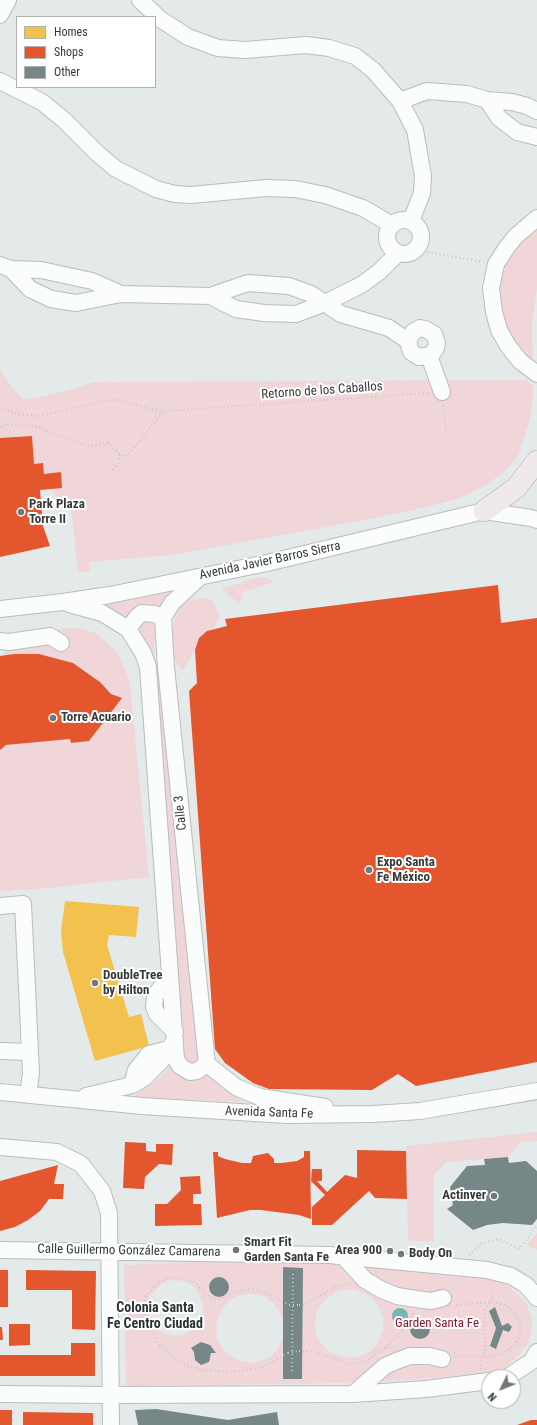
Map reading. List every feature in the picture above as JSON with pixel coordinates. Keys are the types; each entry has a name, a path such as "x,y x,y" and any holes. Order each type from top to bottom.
{"main road":[{"path":"484,512 516,488 537,460"}],"street":[{"path":"0,16 8,0"},
{"path":"140,0 160,19 188,37 218,48 245,50 306,45 329,48 354,56 373,70 400,100 415,130 424,176 422,193 411,221"},
{"path":"0,81 42,102 64,120 98,154 116,169 156,189 175,194 191,195 266,188 295,189 325,195 364,208 392,226"},
{"path":"400,100 427,91 467,94 487,100 512,102 527,106 537,111"},
{"path":"487,100 498,118 517,132 537,137"},
{"path":"537,218 516,236 496,264 491,288 494,312 499,330 508,346 520,361 537,374"},
{"path":"210,296 236,308 264,313 296,314 325,304 361,285 379,272 398,253 410,253 416,250 422,237 416,225 411,221 397,221 392,226 387,237 389,244 398,253"},
{"path":"5,267 30,289 51,299 76,302 121,294 210,296 248,283 289,286 312,294 341,314 388,328 408,341"},
{"path":"5,267 41,270 92,281 121,294"},
{"path":"425,328 434,334 437,343 434,351 428,356 415,355 409,347 408,341 410,336 417,329 425,328"},
{"path":"428,356 442,392"},
{"name":"Avenida Javier Barros Sierra","path":"7,608 63,602 267,563 484,512 537,520"},
{"path":"128,629 142,613 155,614 163,618 172,603 200,576"},
{"name":"Calle 3","path":"63,602 102,613 128,629 143,653 148,667 170,974 173,1040 176,1059 184,1070 194,1072 207,1064 166,667 163,618"},
{"path":"0,618 7,608"},
{"path":"0,641 9,642 50,636 61,643"},
{"path":"0,906 23,904 31,1073 28,1095"},
{"path":"75,1099 132,1085 144,1078 152,1071 173,1040"},
{"path":"0,1051 30,1052"},
{"path":"207,1064 236,1087 260,1097 373,1114"},
{"name":"Avenida Santa Fe","path":"0,1092 273,1114 373,1114 420,1111 537,1091"},
{"path":"0,1147 57,1152 81,1164 102,1191 109,1213 111,1425"},
{"name":"Calle Guillermo González Camarena","path":"0,1250 343,1256 486,1270 511,1276 526,1285 537,1298"},
{"path":"343,1256 365,1280 382,1290 416,1300 446,1302"},
{"path":"520,1369 532,1361 537,1352"},
{"path":"353,1394 385,1366 399,1360 410,1356 446,1355"},
{"path":"0,1394 353,1394 426,1389 481,1382"}],"path":[{"path":"416,250 496,264"},
{"path":"442,392 446,431"},
{"name":"Retorno de los Caballos","path":"0,408 19,414 39,416 108,400 120,400 146,408 164,411 442,392"},
{"path":"0,427 5,425 35,426 90,448 101,443 108,443 120,455 127,456 164,411"},
{"path":"113,470 118,464 120,455"},
{"path":"481,1244 498,1239 519,1249 537,1226"},
{"path":"292,1371 294,1274"},
{"path":"354,1285 348,1284 336,1286 304,1305 289,1305 264,1292 251,1289 239,1290 218,1300 210,1297 194,1282 177,1277 168,1278 159,1282 146,1296 144,1315 158,1343 169,1354 185,1365 204,1370 234,1372 263,1367 288,1353 299,1351 315,1352 350,1364 363,1362 384,1349 408,1325 414,1310"},
{"path":"482,1369 480,1363 486,1346 484,1328 485,1309 491,1302 494,1290"},
{"path":"446,1302 491,1302 504,1305 514,1312 520,1322 520,1335 514,1346 504,1353 491,1357 446,1355"},
{"path":"384,1349 392,1347"}],"green space":[{"path":"537,228 537,287 532,326 533,363 518,348 502,321 499,294 503,267 515,248"},
{"path":"0,369 12,387 23,399 35,398 70,390 94,382 527,380 534,387 530,419 518,456 504,472 483,487 460,498 427,507 375,518 172,555 89,562 90,571 78,572 70,498 60,500 50,489 62,487 61,472 44,474 43,463 34,464 32,436 0,438"},
{"path":"256,578 267,578 275,582 243,592 240,604 221,589"},
{"path":"176,591 163,607 131,612 123,620 95,607"},
{"path":"208,598 214,603 219,614 219,620 212,630 207,631 199,638 195,650 183,670 177,664 170,648 169,638 174,621 182,605 188,600"},
{"path":"146,621 154,624 156,628 154,648 156,666 166,696 199,1059 198,1066 182,1063 184,1053 155,681 137,633 137,626"},
{"path":"81,628 95,633 117,652 126,671 130,685 149,877 39,889 0,891 0,750 6,745 70,739 71,743 89,741 121,698 111,694 100,682 80,666 64,660 39,654 4,655 6,647 47,645 56,650 66,639 53,630"},
{"path":"170,1066 180,1076 190,1081 208,1074 221,1088 245,1102 133,1097 162,1076"},
{"path":"537,1132 537,1141 520,1142 508,1157 447,1162 434,1174 434,1241 408,1241 406,1146"},
{"path":"537,1233 537,1250 527,1245"},
{"name":"Garden Santa Fe","path":"226,1261 340,1262 485,1274 500,1280 525,1300 532,1319 532,1330 528,1343 520,1354 510,1364 502,1369 481,1369 481,1373 424,1379 353,1383 126,1386 124,1265","holes":["177,1280 187,1282 195,1288 200,1296 203,1305 203,1315 199,1323 192,1330 183,1335 174,1336 164,1333 156,1328 148,1314 150,1297 160,1285 167,1281","351,1289 362,1292 372,1298 379,1307 383,1318 383,1330 379,1341 372,1350 362,1356 350,1358 339,1356 328,1351 321,1343 316,1333 315,1323 317,1312 322,1303 339,1291","251,1294 263,1296 273,1303 280,1312 284,1323 284,1334 280,1345 273,1355 263,1360 251,1363 240,1361 229,1355 222,1348 217,1338 216,1327 218,1317 230,1300 240,1295"]}],"water":[{"path":"397,1308 403,1308 408,1313 406,1322 403,1324 397,1324 392,1319 392,1313"}],"building: Homes":[{"name":"DoubleTree by Hilton","path":"65,901 139,907 136,937 109,935 107,945 129,1017 141,1014 149,1046 95,1061 63,952 61,931"}],"building: Shops":[{"path":"32,436 34,464 43,463 44,474 61,472 62,488 40,490 43,526 50,546 0,557 0,438"},
{"name":"Expo Santa Fe México","path":"498,585 501,623 537,618 537,1062 416,1086 398,1074 372,1090 269,1089 253,1083 225,1063 215,1049 189,691 197,683 195,650 199,638 207,631 227,626 225,619"},
{"name":"Torre Acuario","path":"14,654 39,654 73,663 100,682 111,694 122,698 89,741 71,743 70,739 6,745 0,750 0,656"},
{"path":"125,1142 146,1143 146,1151 156,1152 156,1144 173,1144 172,1165 159,1164 145,1177 144,1189 123,1188"},
{"path":"357,1150 406,1151 407,1199 375,1198 369,1191 332,1225 312,1225 312,1207 325,1195 311,1181 312,1169 322,1169 322,1181 317,1181 327,1192 345,1175 357,1178"},
{"path":"304,1151 310,1151 311,1219 299,1215 261,1210 250,1210 217,1218 213,1152 218,1152 218,1156 225,1159 242,1163 251,1163 253,1156 268,1153 274,1159 274,1163 282,1163 297,1161 304,1157"},
{"path":"58,1165 54,1184 64,1184 63,1199 49,1199 40,1211 28,1220 15,1227 0,1231 0,1181"},
{"path":"200,1176 201,1194 193,1194 193,1204 201,1204 202,1225 155,1226 155,1204 167,1204 181,1190 180,1177"},
{"path":"0,1270 8,1270 8,1307 0,1307"},
{"path":"26,1270 96,1271 95,1330 72,1329 72,1290 26,1290"},
{"path":"9,1324 30,1324 30,1345 9,1346"},
{"path":"0,1327 2,1327 3,1340 0,1340"},
{"path":"71,1343 95,1343 95,1376 0,1376 0,1355 71,1355"},
{"path":"0,1410 12,1410 12,1425 0,1425"},
{"path":"23,1412 93,1413 93,1425 23,1425"},
{"path":"531,1420 537,1420 537,1425 517,1425"}],"building: Other":[{"name":"Actinver","path":"508,1157 509,1163 526,1161 537,1171 537,1219 532,1225 503,1223 487,1225 473,1230 447,1209 453,1205 450,1187 467,1166 485,1165 484,1159"},
{"path":"283,1267 303,1268 302,1379 283,1379"},
{"path":"219,1277 226,1280 229,1287 226,1294 219,1297 212,1294 209,1287 212,1280"},
{"path":"495,1307 502,1326 508,1323 512,1327 509,1332 503,1330 496,1349 490,1346 496,1328 489,1311"},
{"path":"420,1319 427,1322 430,1329 427,1336 420,1339 413,1336 410,1329 413,1322"},
{"path":"201,1342 210,1345 216,1353 211,1353 209,1362 201,1365 195,1360 194,1352 191,1348"},
{"path":"156,1409 228,1420 277,1412 279,1425 138,1425 135,1410"}],"place":[{"name":"Park Plaza Torre II","path":"21,512"},
{"name":"Torre Acuario","path":"53,718"},
{"name":"Expo Santa Fe México","path":"369,870"},
{"name":"DoubleTree by Hilton","path":"95,983"},
{"name":"Actinver","path":"494,1196"},
{"name":"Smart Fit Garden Santa Fe","path":"236,1250"},
{"name":"Area 900","path":"390,1251"},
{"name":"Body On","path":"401,1254"}],"district":[{"name":"Colonia Santa Fe Centro Ciudad","path":"155,1316"}]}
